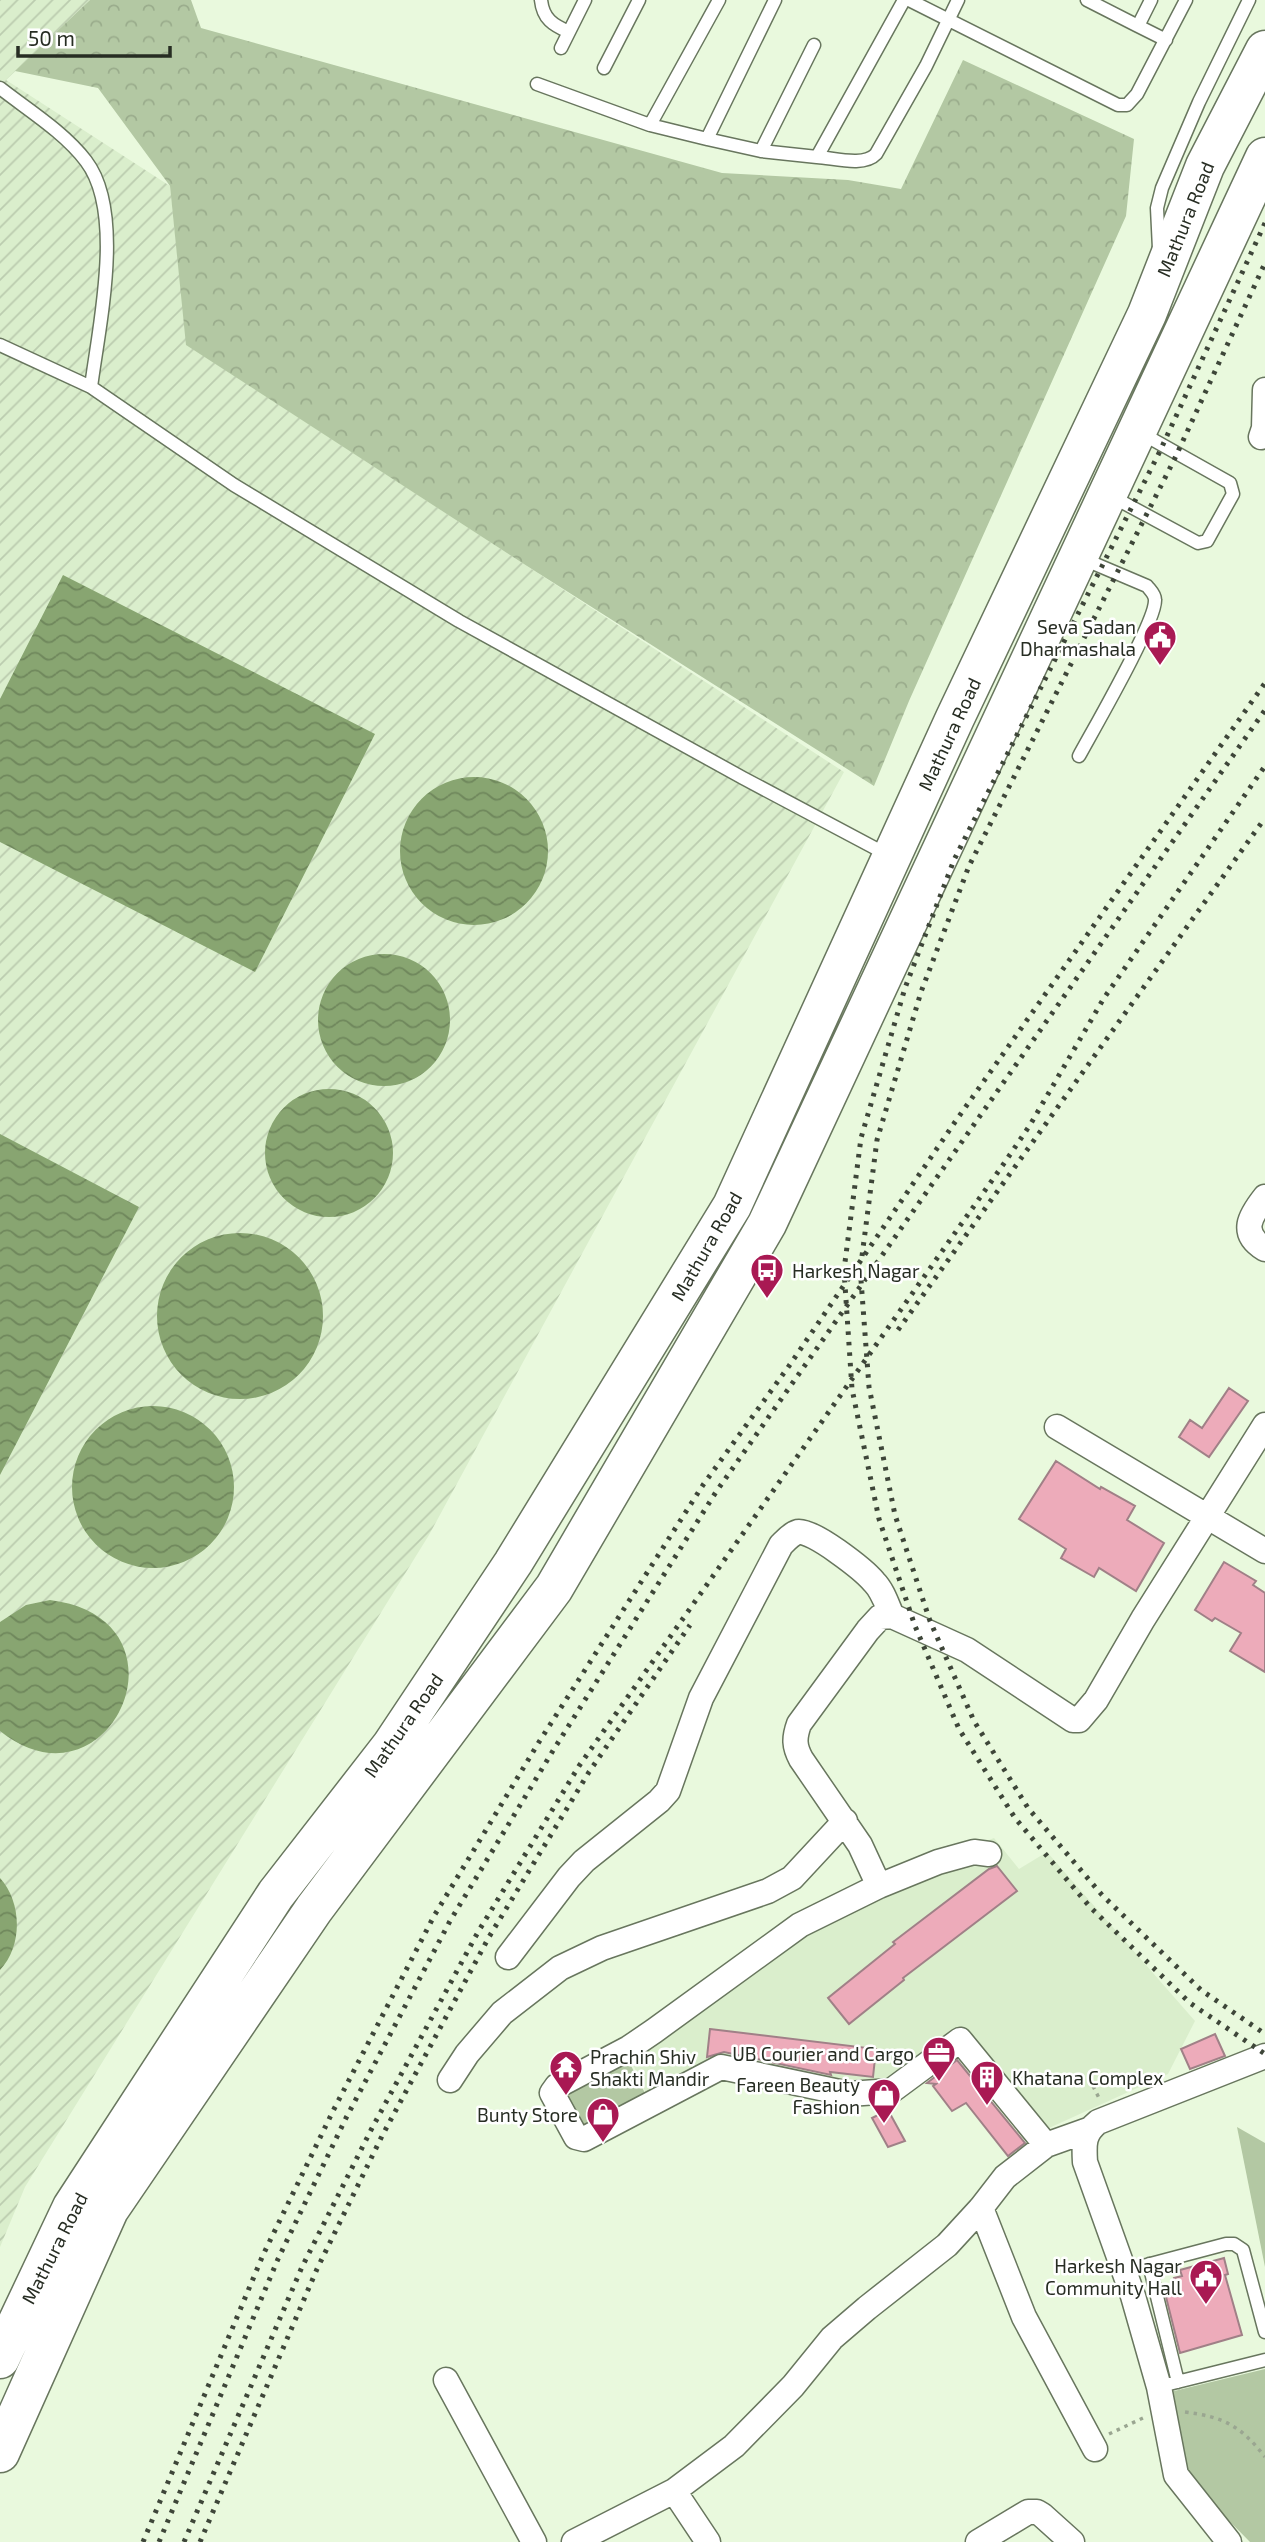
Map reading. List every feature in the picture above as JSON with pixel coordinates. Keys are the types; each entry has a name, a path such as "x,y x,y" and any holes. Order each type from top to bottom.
{"highway":[{"name":"Mathura Road","path":"0,2359 72,2207 276,1894 391,1746 513,1563 732,1206 892,857 1147,314 1206,166 1265,50"},
{"name":"Mathura Road","path":"0,2453 109,2210 314,1909 554,1588 767,1224 1265,157"}],"street":[{"path":"1261,437 1264,428 1265,390"},
{"path":"1265,1197 1252,1213 1249,1226 1251,1237 1265,1249"},
{"path":"880,1886 860,1845 801,1759 795,1748 794,1737 799,1724 868,1630 880,1617 892,1616 967,1650 1073,1720 1079,1720 1096,1700 1143,1619 1265,1424"},
{"path":"1057,1427 1265,1551"},
{"path":"508,1957 584,1861 659,1801 667,1791 701,1698 781,1545 790,1536 799,1532 808,1533 849,1560 874,1581 892,1616"},
{"path":"450,2080 467,2054 502,2013 560,1968 602,1948 768,1891 792,1878 845,1822"},
{"path":"989,1854 974,1852 960,1856 880,1886 800,1926 629,2048 557,2085 552,2093 576,2137 587,2139 721,2067 849,2094 891,2091 960,2040 1046,2145"},
{"path":"574,2542 674,2491 734,2446 793,2386 832,2338 947,2245 982,2208 1005,2176 1046,2145 1265,2056"},
{"path":"1088,2130 1084,2147 1085,2162 1168,2384 1163,2412 1176,2475 1229,2542"},
{"path":"982,2208 1024,2317 1100,2442"},
{"path":"446,2380 534,2542"},
{"path":"674,2491 708,2542"},
{"path":"978,2542 1028,2512 1037,2512 1072,2542"}],"lane":[{"path":"541,0 542,10 552,24 569,32"},
{"path":"561,48 585,0"},
{"path":"604,68 639,0"},
{"path":"650,125 719,0"},
{"path":"706,139 775,0"},
{"path":"817,157 906,0 1118,105 1126,105 1137,94 1186,0"},
{"path":"537,84 650,125 706,139 761,151 872,159 958,0"},
{"path":"1087,0 1166,40"},
{"path":"1138,26 1150,0"},
{"path":"1162,277 1156,223 1162,188 1199,102 1248,0"},
{"path":"761,151 814,45"},
{"path":"0,88 66,141 86,161 100,187 106,214 107,253 91,387"},
{"path":"0,345 91,387 234,485 459,621 892,857"},
{"path":"1106,493 1198,543 1207,541 1233,494 1230,483 1138,431"},
{"path":"1077,556 1146,586 1153,593 1155,600 1144,632 1079,756"},
{"path":"1124,2271 1226,2244 1239,2247 1243,2250 1265,2332"},
{"path":"1149,2264 1168,2384 1265,2360"}],"path":[{"path":"1100,2442 1138,2420 1169,2410 1215,2416 1250,2437 1265,2457"}],"shaded area":[{"path":"0,0 90,0 6,80 170,186 187,345 844,772 429,1535 25,2187 0,2247"},
{"path":"994,1838 1019,1869 1047,1852 1195,2021 1168,2074 1049,2128 959,2029 889,2084 850,2084 721,2062 649,2100 626,2049 790,1921"}],"green space":[{"path":"90,0 191,0 201,28 722,173 848,180 901,189 963,60 1134,139 1126,216 909,701 874,786 186,345 170,186 98,88 15,71"},
{"path":"624,2052 647,2097 581,2128 562,2095"},
{"path":"1237,2127 1265,2143 1265,2267"},
{"path":"1265,2369 1265,2542 1250,2542 1183,2474 1166,2393"}],"water":[{"path":"63,575 375,734 255,972 0,842 0,699"},
{"path":"474,777 502,783 515,789 526,799 536,810 542,823 548,851 542,879 536,892 526,903 515,913 502,919 474,925 446,919 433,913 422,903 412,892 406,879 400,851 406,823 412,810 422,799 433,789 446,783"},
{"path":"384,954 409,959 431,973 445,995 450,1020 445,1045 431,1067 409,1081 384,1086 359,1081 337,1067 323,1045 318,1020 323,995 337,973 359,959"},
{"path":"329,1089 354,1094 375,1107 388,1128 393,1153 388,1178 375,1199 354,1212 329,1217 304,1212 283,1199 270,1178 265,1153 270,1128 283,1107 304,1094"},
{"path":"0,1134 139,1207 0,1475"},
{"path":"240,1233 272,1240 299,1257 316,1284 323,1316 316,1348 299,1375 272,1392 240,1399 208,1392 181,1375 164,1348 157,1316 164,1284 181,1257 208,1240"},
{"path":"153,1406 184,1412 210,1430 228,1456 234,1487 228,1518 210,1544 184,1562 153,1568 122,1562 96,1544 78,1518 72,1487 78,1456 96,1430 122,1412"},
{"path":"50,1600 95,1615 121,1641 129,1673 122,1706 103,1733 75,1750 40,1751 0,1731 0,1622 26,1605"},
{"path":"0,1878 13,1899 17,1924 13,1949 0,1970"}],"building":[{"path":"1229,1388 1248,1401 1209,1457 1179,1437 1190,1420 1202,1428"},
{"path":"1056,1461 1100,1489 1101,1487 1135,1506 1127,1520 1164,1543 1136,1591 1099,1568 1094,1577 1061,1558 1066,1549 1019,1519"},
{"path":"1224,1562 1256,1581 1253,1585 1265,1593 1265,1672 1230,1651 1241,1633 1215,1618 1212,1621 1195,1610"},
{"path":"997,1866 1017,1891 903,1978 904,1980 849,2024 828,1998 895,1944 893,1942 989,1869"},
{"path":"710,2029 876,2049 873,2077 830,2072 831,2075 724,2052 707,2057"},
{"path":"1215,2034 1225,2056 1190,2069 1181,2049"},
{"name":"Khatana Complex","path":"957,2060 1025,2143 1008,2156 966,2103 952,2111 933,2086 936,2084 927,2083"},
{"path":"888,2110 905,2141 888,2147 872,2118"},
{"path":"1224,2258 1228,2274 1225,2275 1242,2335 1180,2353 1166,2297 1172,2295 1169,2287 1176,2286 1174,2278 1182,2276 1180,2270"}],"railway":[{"path":"1265,223 1160,451 954,860 905,988 861,1138 844,1270 852,1389 879,1519 915,1626 959,1729 1015,1818 1090,1907 1190,2003 1265,2054"},
{"path":"862,1256 877,1140 921,992 969,866 1175,458 1265,263"},
{"path":"143,2542 263,2255 333,2111 434,1916 539,1742 703,1485 789,1366 955,1122 1265,683"},
{"path":"159,2542 278,2259 346,2118 450,1921 554,1749 716,1492 1265,710"},
{"path":"184,2542 302,2267 371,2130 478,1932 579,1766 1005,1162 1030,1125 1104,998 1265,766"},
{"path":"898,1330 1265,818"},
{"path":"861,1280 869,1387 895,1515 930,1621 974,1721 1028,1808 1102,1895 1201,1990 1265,2034"},
{"path":"200,2542 317,2269 382,2136 489,1937 589,1772 690,1625"}],"place":[{"name":"Seva Sadan Dharmashala","path":"1160,667"},
{"name":"Harkesh Nagar","path":"767,1300"},
{"name":"UB Courier and Cargo","path":"939,2083"},
{"name":"Prachin Shiv Shakti Mandir","path":"566,2097"},
{"name":"Khatana Complex","path":"987,2107"},
{"name":"Fareen Beauty Fashion","path":"884,2125"},
{"name":"Bunty Store","path":"603,2144"},
{"name":"Harkesh Nagar Community Hall","path":"1206,2306"}]}
